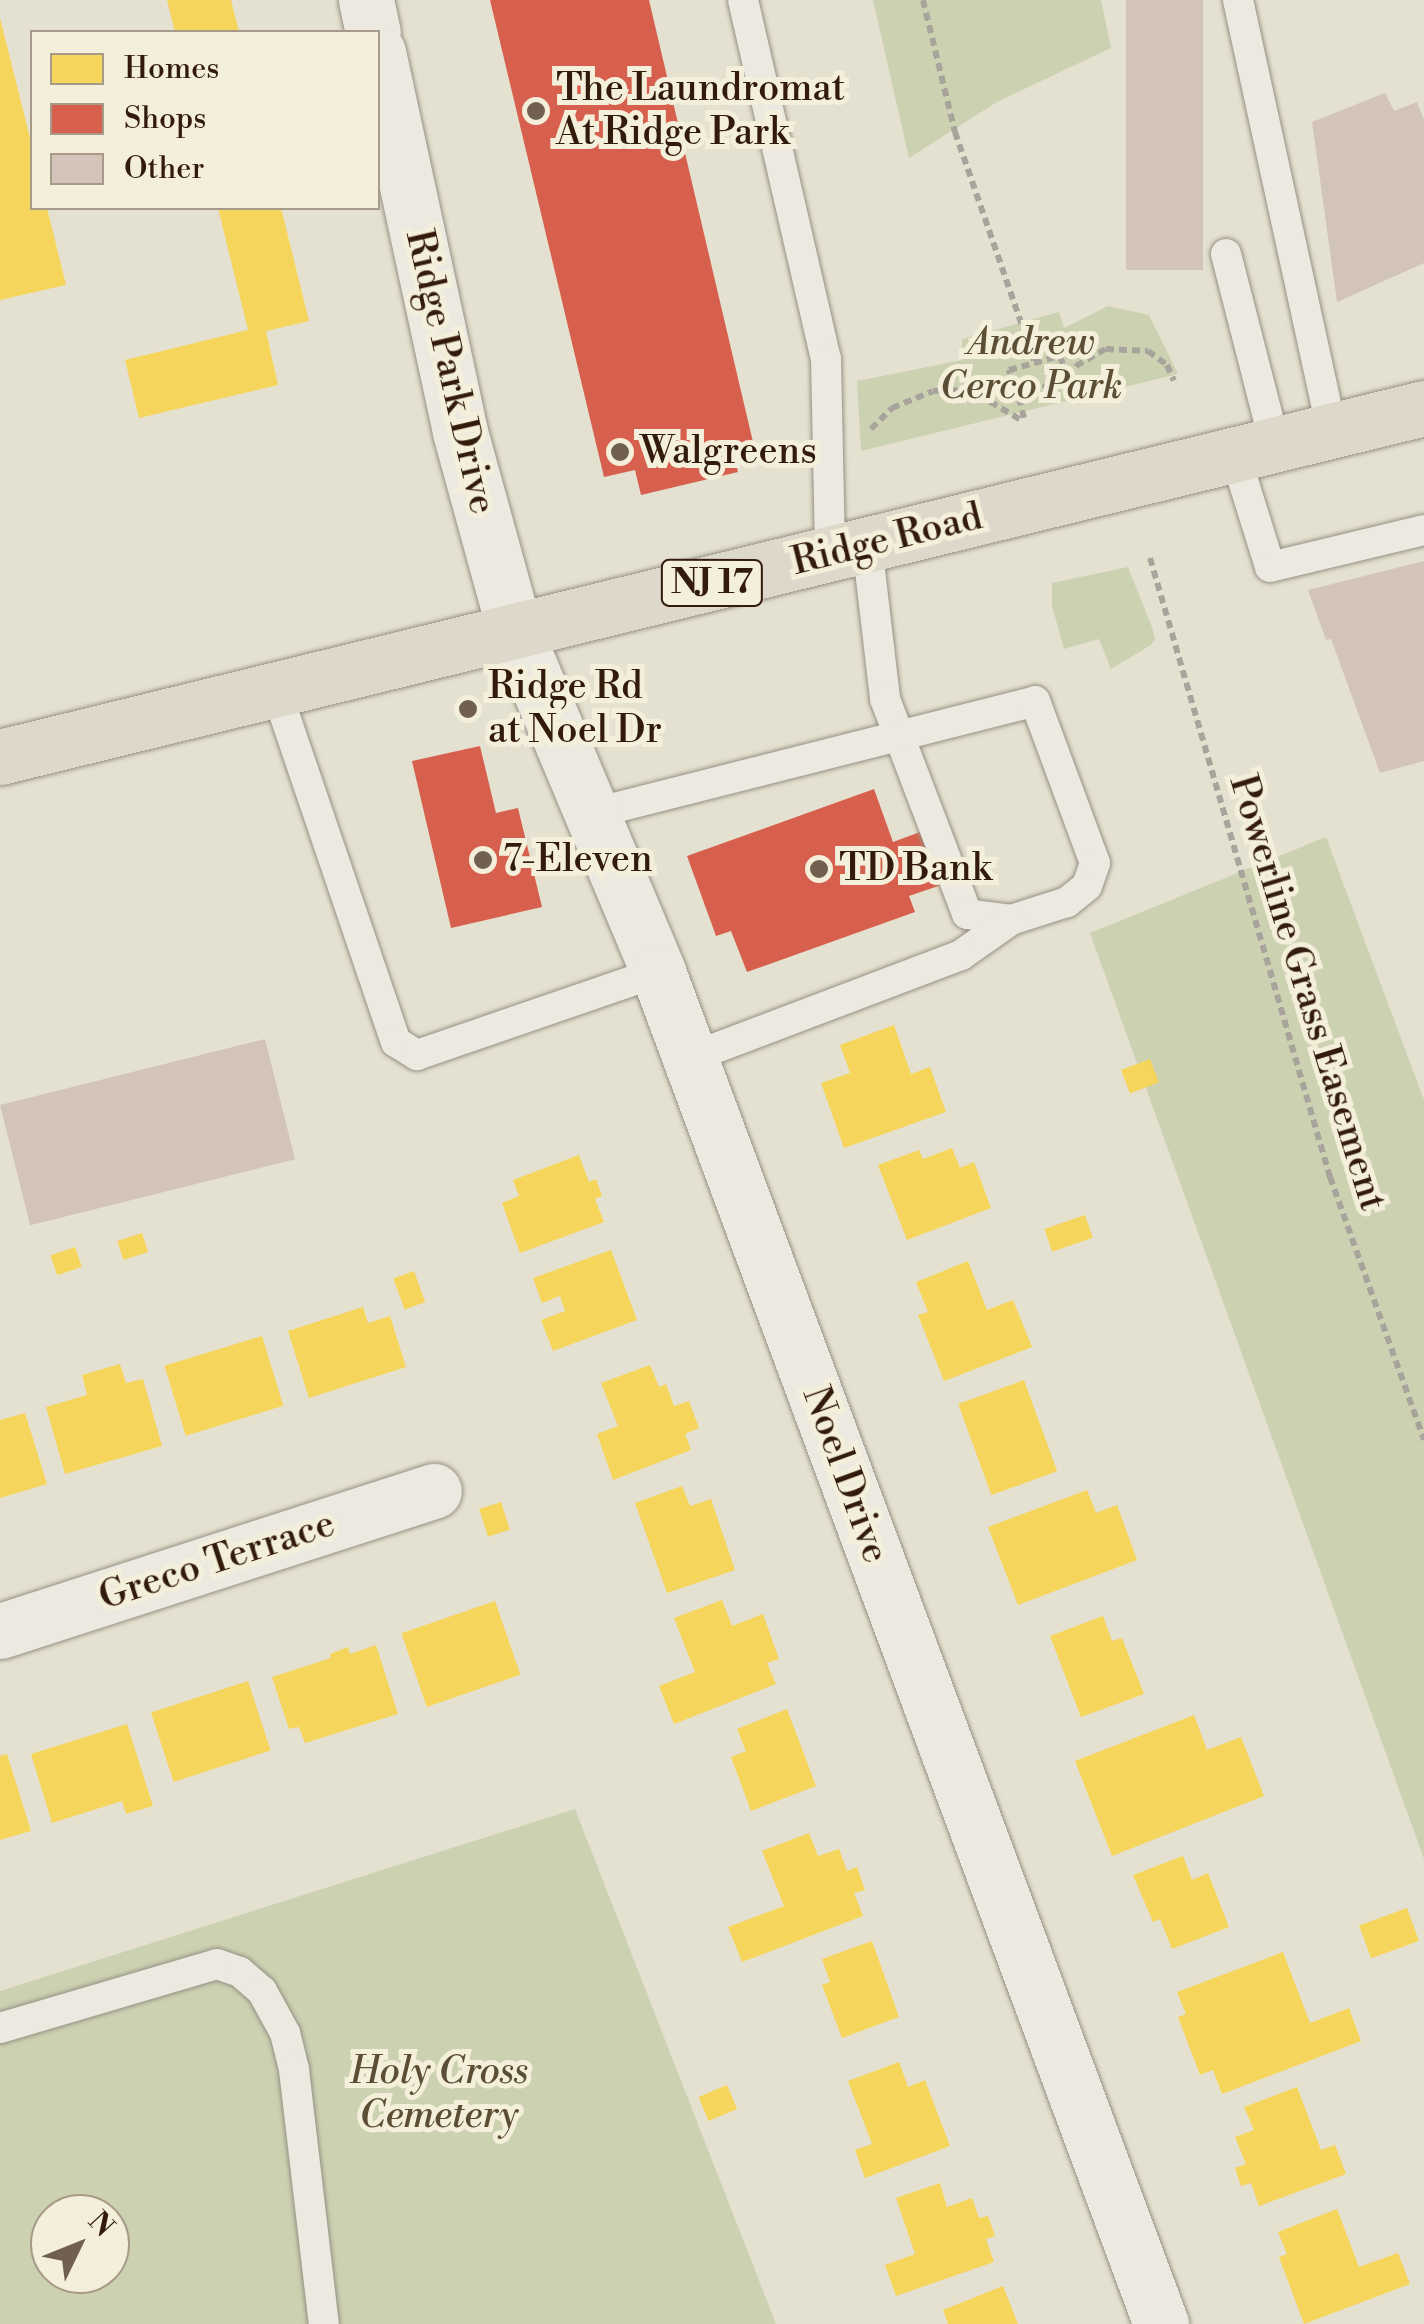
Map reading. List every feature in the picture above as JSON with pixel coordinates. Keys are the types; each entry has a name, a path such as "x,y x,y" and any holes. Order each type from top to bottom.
{"main road":[{"name":"Ridge Road","path":"0,757 1424,408"}],"street":[{"path":"366,0 373,30"},
{"name":"Ridge Park Drive","path":"380,61 460,432 515,632"},
{"name":"Noel Drive","path":"515,632 658,972 1161,2324"},
{"name":"Greco Terrace","path":"0,1631 434,1490"}],"lane":[{"path":"742,0 826,359 848,549 885,699 967,914 960,955"},
{"path":"1238,0 1332,431"},
{"path":"1226,254 1270,567 1424,530"},
{"path":"276,690 396,1042 417,1055 658,972"},
{"path":"590,814 1035,701 1091,851 1094,874 1068,902 1011,920 960,955 690,1058"},
{"path":"967,914 1011,920"},
{"path":"0,2028 216,1964 240,1972 262,1991 285,2033 294,2070 324,2324"}],"path":[{"path":"924,0 955,132 1035,364"},
{"path":"1019,398 1068,377 1076,366 1106,349 1148,352 1167,365 1174,380"},
{"path":"866,440 872,426 892,408 933,391 979,395 1022,419 1009,370 1060,356 1077,405"},
{"name":"Powerline Grass Easement","path":"1150,558 1330,1177 1424,1440"}],"green space":[{"path":"873,0 1101,0 1111,48 997,102 909,158"},
{"name":"Andrew Cerco Park","path":"1108,306 1149,315 1178,374 861,451 857,381 962,360 962,339 1059,312 1064,328"},
{"path":"1128,567 1152,627 1155,639 1151,645 1111,669 1099,639 1064,649 1052,606 1052,583"},
{"path":"1326,837 1424,1100 1424,1859 1090,933"},
{"name":"Holy Cross Cemetery","path":"575,1809 776,2324 0,2324 0,1991"}],"building: Homes":[{"path":"167,0 231,0 238,30 174,30"},
{"path":"0,18 30,138 30,210 47,210 66,285 0,300"},
{"path":"218,210 281,210 309,321 266,331 278,385 139,418 125,360 248,330"},
{"path":"894,1025 911,1074 930,1067 946,1112 844,1148 821,1083 850,1073 840,1045"},
{"path":"1150,1059 1159,1082 1130,1093 1121,1070"},
{"path":"952,1148 960,1168 974,1162 991,1208 907,1240 878,1165 919,1150 923,1159"},
{"path":"579,1155 589,1182 596,1179 602,1196 595,1199 604,1222 520,1253 502,1203 519,1196 513,1180"},
{"path":"1085,1215 1093,1238 1052,1252 1044,1229"},
{"path":"142,1233 148,1252 123,1260 117,1241"},
{"path":"75,1247 82,1267 57,1275 50,1255"},
{"path":"611,1250 637,1320 553,1351 541,1320 565,1311 560,1296 542,1303 533,1278"},
{"path":"968,1261 987,1310 1013,1300 1032,1347 944,1381 918,1315 928,1312 916,1282"},
{"path":"414,1271 425,1302 405,1310 393,1279"},
{"path":"363,1307 368,1323 390,1316 406,1367 309,1398 288,1331"},
{"path":"262,1336 283,1406 186,1436 164,1366"},
{"path":"120,1364 126,1383 143,1379 162,1446 65,1474 46,1407 87,1395 82,1375"},
{"path":"650,1365 659,1387 666,1384 674,1406 689,1401 699,1428 685,1434 691,1450 613,1480 597,1434 618,1426 601,1383"},
{"path":"1024,1380 1057,1471 991,1495 958,1404"},
{"path":"25,1413 47,1484 0,1498 0,1420"},
{"path":"682,1486 690,1506 711,1499 735,1570 667,1593 635,1503"},
{"path":"1087,1490 1096,1513 1117,1505 1137,1560 1018,1605 988,1527"},
{"path":"501,1502 510,1530 488,1537 479,1509"},
{"path":"722,1600 732,1626 763,1614 779,1659 767,1663 776,1684 674,1724 659,1686 695,1672 674,1618"},
{"path":"495,1601 520,1675 427,1707 401,1633"},
{"path":"1103,1616 1112,1641 1122,1638 1144,1694 1081,1717 1050,1636"},
{"path":"376,1645 398,1714 305,1743 299,1727 289,1729 272,1677 331,1658 330,1654 348,1647 350,1654"},
{"path":"248,1681 271,1750 174,1782 151,1713"},
{"path":"787,1709 816,1786 751,1811 731,1757 746,1751 737,1729"},
{"path":"1194,1715 1207,1750 1241,1737 1264,1796 1112,1856 1075,1761"},
{"path":"127,1724 153,1806 126,1814 122,1801 52,1823 31,1754"},
{"path":"7,1754 31,1831 0,1840 0,1756"},
{"path":"809,1833 818,1856 839,1849 847,1871 857,1867 865,1890 854,1893 863,1916 742,1962 728,1927 784,1906 762,1851"},
{"path":"1183,1856 1192,1880 1208,1873 1229,1927 1172,1949 1160,1919 1153,1922 1133,1875"},
{"path":"1407,1908 1419,1941 1371,1958 1359,1925"},
{"path":"872,1941 899,2017 842,2038 822,1985 830,1982 822,1959"},
{"path":"1283,1952 1310,2023 1349,2008 1361,2041 1222,2094 1213,2070 1200,2075 1178,2017 1186,2014 1177,1992"},
{"path":"899,2062 908,2087 925,2080 950,2146 865,2178 855,2150 872,2144 848,2081"},
{"path":"727,2085 737,2109 709,2121 698,2097"},
{"path":"1297,2087 1321,2150 1335,2145 1346,2174 1259,2206 1251,2183 1241,2186 1235,2168 1246,2164 1235,2137 1254,2130 1244,2107"},
{"path":"940,2183 947,2207 972,2198 979,2218 988,2216 995,2236 986,2239 994,2262 896,2296 885,2265 915,2254 896,2198"},
{"path":"1337,2209 1359,2267 1398,2253 1410,2284 1304,2324 1279,2257 1287,2254 1278,2232"},
{"path":"1003,2286 1018,2324 948,2324 943,2310"}],"building: Shops":[{"path":"490,0 649,0 753,442 732,447 738,472 641,495 635,470 604,477"},
{"name":"7-Eleven","path":"480,746 496,813 518,808 542,907 451,928 412,761"},
{"name":"TD Bank","path":"874,789 893,842 931,828 950,882 909,896 915,912 747,972 731,931 716,936 687,856"}],"building: Other":[{"path":"1126,0 1203,0 1203,270 1126,270"},
{"path":"1385,93 1394,111 1417,102 1424,120 1424,263 1337,302 1312,122"},
{"path":"1424,561 1424,761 1380,773 1331,639 1326,640 1308,590"},
{"path":"265,1039 295,1159 30,1225 0,1105"}],"place":[{"name":"The Laundromat At Ridge Park","path":"536,111"},
{"name":"Walgreens","path":"620,452"},
{"name":"Ridge Rd at Noel Dr","path":"468,709"},
{"name":"7-Eleven","path":"483,860"},
{"name":"TD Bank","path":"819,869"}]}
